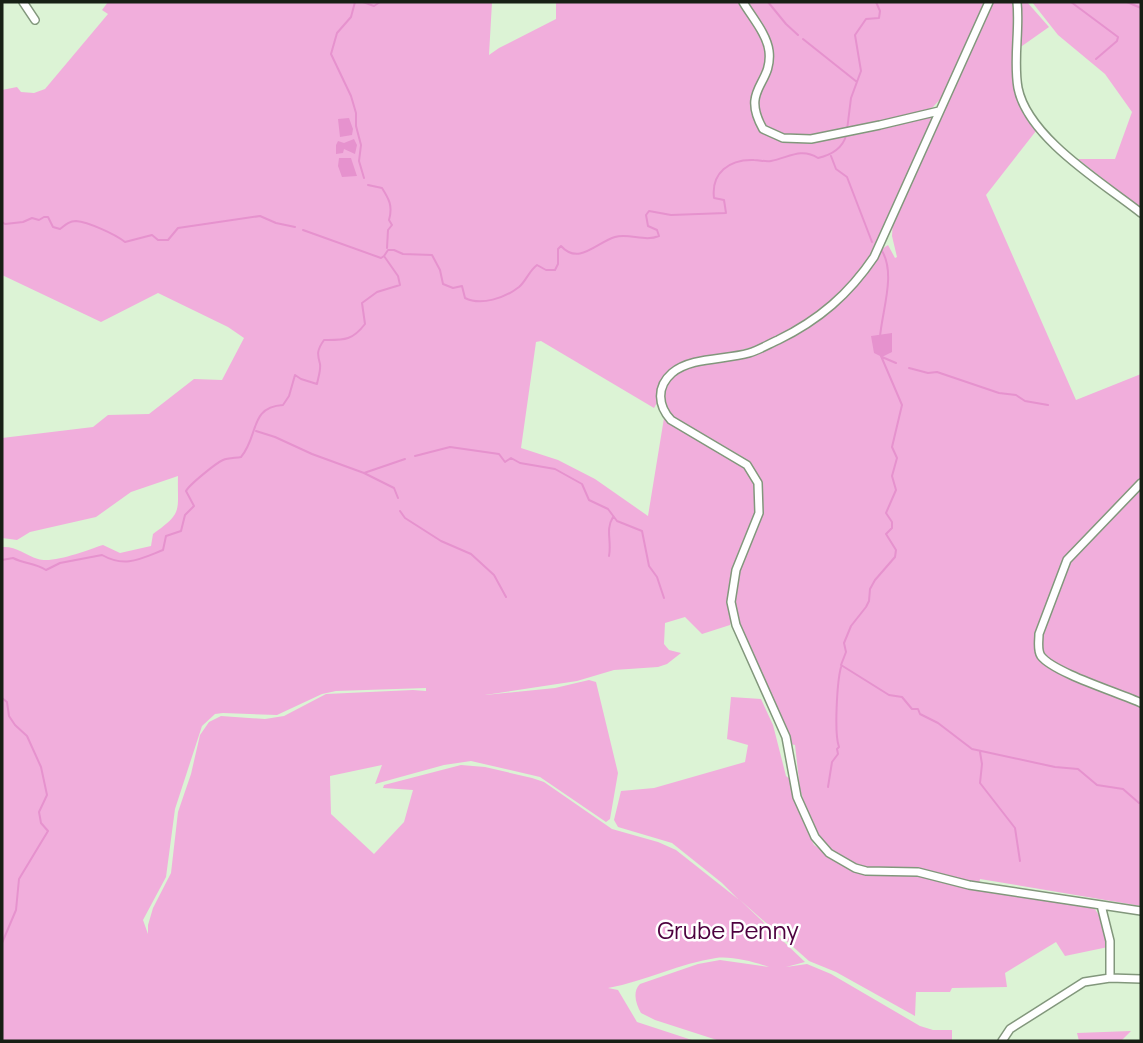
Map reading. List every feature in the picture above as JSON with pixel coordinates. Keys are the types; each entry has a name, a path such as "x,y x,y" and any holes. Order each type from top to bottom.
{"street":[{"path":"23,2 35,20"},
{"path":"743,2 769,49 766,69 753,107 763,129 783,138 798,140 849,132 939,111"},
{"path":"989,2 874,257 858,281 827,312 751,353 680,367 664,384 661,405 671,420 747,465 758,483 759,513 736,570 731,602 736,625 786,737 797,797 815,837 829,853 855,868 866,871 918,872 969,886 1141,911"},
{"path":"1017,2 1018,85 1021,100 1028,113 1051,143 1141,213"},
{"path":"1141,483 1067,560 1039,634 1038,646 1041,656 1056,668 1141,704"},
{"path":"1101,905 1110,941 1110,978"},
{"path":"1002,1041 1010,1028 1084,982 1110,978 1141,979"}],"green space":[{"name":"Grube Penny","path":"108,2 492,2 489,55 556,19 556,2 986,2 945,94 933,107 924,111 932,121 868,262 847,290 810,318 768,343 677,367 654,408 541,341 536,342 521,448 558,460 595,479 648,516 664,418 743,466 756,485 756,509 736,558 729,584 728,602 732,618 730,625 702,634 685,617 665,623 664,644 669,650 681,653 667,664 658,667 614,670 577,681 485,695 555,688 589,680 596,682 618,773 610,819 606,822 540,777 471,761 444,765 375,784 382,765 330,776 331,814 374,854 404,822 413,790 383,788 384,785 461,765 485,767 544,782 612,829 676,850 738,899 672,843 618,827 614,820 621,791 654,788 745,762 748,745 727,739 731,697 761,699 773,725 786,776 791,780 804,824 814,845 851,870 866,873 919,874 991,892 1089,904 1100,918 1108,947 1065,956 1056,942 1005,973 1007,987 916,992 915,1016 836,972 809,961 739,899 805,962 786,967 807,964 831,974 920,1026 933,1030 952,1030 952,1041 720,1041 641,1013 635,994 640,984 698,964 720,960 769,967 722,958 703,960 608,988 618,990 637,1022 695,1041 2,1041 2,547 12,548 38,559 52,560 103,545 120,553 151,546 153,534 170,521 177,510 178,476 131,492 96,517 30,532 17,540 2,538 2,438 93,427 108,415 149,414 194,379 222,380 244,338 228,327 158,293 101,322 2,275 2,90 17,87 21,92 34,93 45,89 108,14 102,10","holes":["426,688 426,691 326,694 284,716 265,719 221,716 209,722 200,735 178,812 171,873 153,908 148,934 143,920 166,877 175,809 202,726 215,714 277,715 322,694 336,691"]},
{"path":"990,2 1015,2 1016,83 1036,131 986,195 1076,400 1141,374 1141,480 1074,556 1141,485 1141,906 980,879 979,884 912,869 861,868 833,852 818,837 800,789 795,745 790,744 736,616 733,588 760,513 762,497 759,482 752,468 741,456 670,415 663,400 667,386 676,375 700,364 755,350 833,306 855,287 874,259 888,245 895,258 897,257 892,236 893,220"},
{"path":"1019,2 1027,2 1049,27 1019,47"},
{"path":"1032,2 1141,2 1141,209 1078,159 1115,159 1132,112 1105,74 1058,35"},
{"path":"1131,1031 1121,1041 1079,1041 1077,1033"}],"shaded area":[{"path":"349,118 352,135 340,137 338,119"},
{"path":"354,139 357,145 355,154 344,149 343,153 336,154 338,141 344,143"},
{"path":"339,158 351,158 357,176 342,177 338,166"},
{"path":"892,333 892,352 882,357 874,353 871,336"}],"waterway":[{"path":"358,2 355,2 351,17 337,33 331,54 356,113 361,145 359,161 364,178"},
{"path":"363,2 374,6 380,2"},
{"path":"768,2 798,35"},
{"path":"847,130 851,98 861,71 855,35 866,19 879,18 880,11 876,2"},
{"path":"1071,2 1118,37 1117,41 1096,59"},
{"path":"1127,2 1141,8"},
{"path":"803,39 857,82"},
{"path":"2,560 13,558 46,570 60,563 102,555 118,561 132,561 163,550 166,536 181,531 185,515 194,506 186,491 188,488 225,459 241,457 260,417 272,407 283,405 289,396 295,375 317,384 320,366 318,352 324,340 352,337 365,324 362,303 377,292 400,285 398,276 384,256 388,250 403,254 432,255 440,270 443,284 453,288 462,286 465,298 471,300 493,300 519,287 537,265 546,270 555,270 558,264 558,249 561,246 574,254 588,251 615,237 659,236 657,230 648,226 646,215 649,211 671,215 726,213 724,200 714,198 714,189 715,181 723,169 730,165 745,160 771,161 800,153 818,158 835,151 846,136"},
{"path":"831,156 836,169 847,177 872,242"},
{"path":"368,185 382,188 390,203 389,220 392,225 388,230 387,248"},
{"path":"2,222 5,224 48,217 53,227 60,229 69,222 76,221 101,229 125,242 152,235 158,240 168,240 178,228 260,216 295,227"},
{"path":"303,230 381,258 384,256"},
{"path":"880,337 888,281 888,270 882,251"},
{"path":"881,356 902,405 892,447 897,458 892,476 896,490 886,513 892,522 892,528 886,534 896,550 895,557 870,589 866,607 851,626 844,643 846,652 841,665 889,695 902,697 912,709 918,709 920,714 938,723 972,749 1055,767 1078,769 1097,785 1123,789 1139,803"},
{"path":"882,357 896,363"},
{"path":"909,368 928,373 937,372 999,393 1016,395 1025,401 1048,405"},
{"path":"256,431 364,473 405,459"},
{"path":"415,456 450,447 499,454 505,462 511,458 520,463 555,469 582,484 589,500 608,509 617,521 642,531 649,566 657,577 664,598"},
{"path":"364,473 394,488 398,498"},
{"path":"400,511 405,518 441,541 471,554 494,575 506,597"},
{"path":"609,556 609,526 613,517"},
{"path":"828,787 832,762 839,747 837,708 841,667"},
{"path":"2,698 7,702 9,716 27,736 41,767 47,795 39,812 41,823 48,831 19,879 16,910 2,943"},
{"path":"980,752 980,783 1015,828 1020,861"}]}
